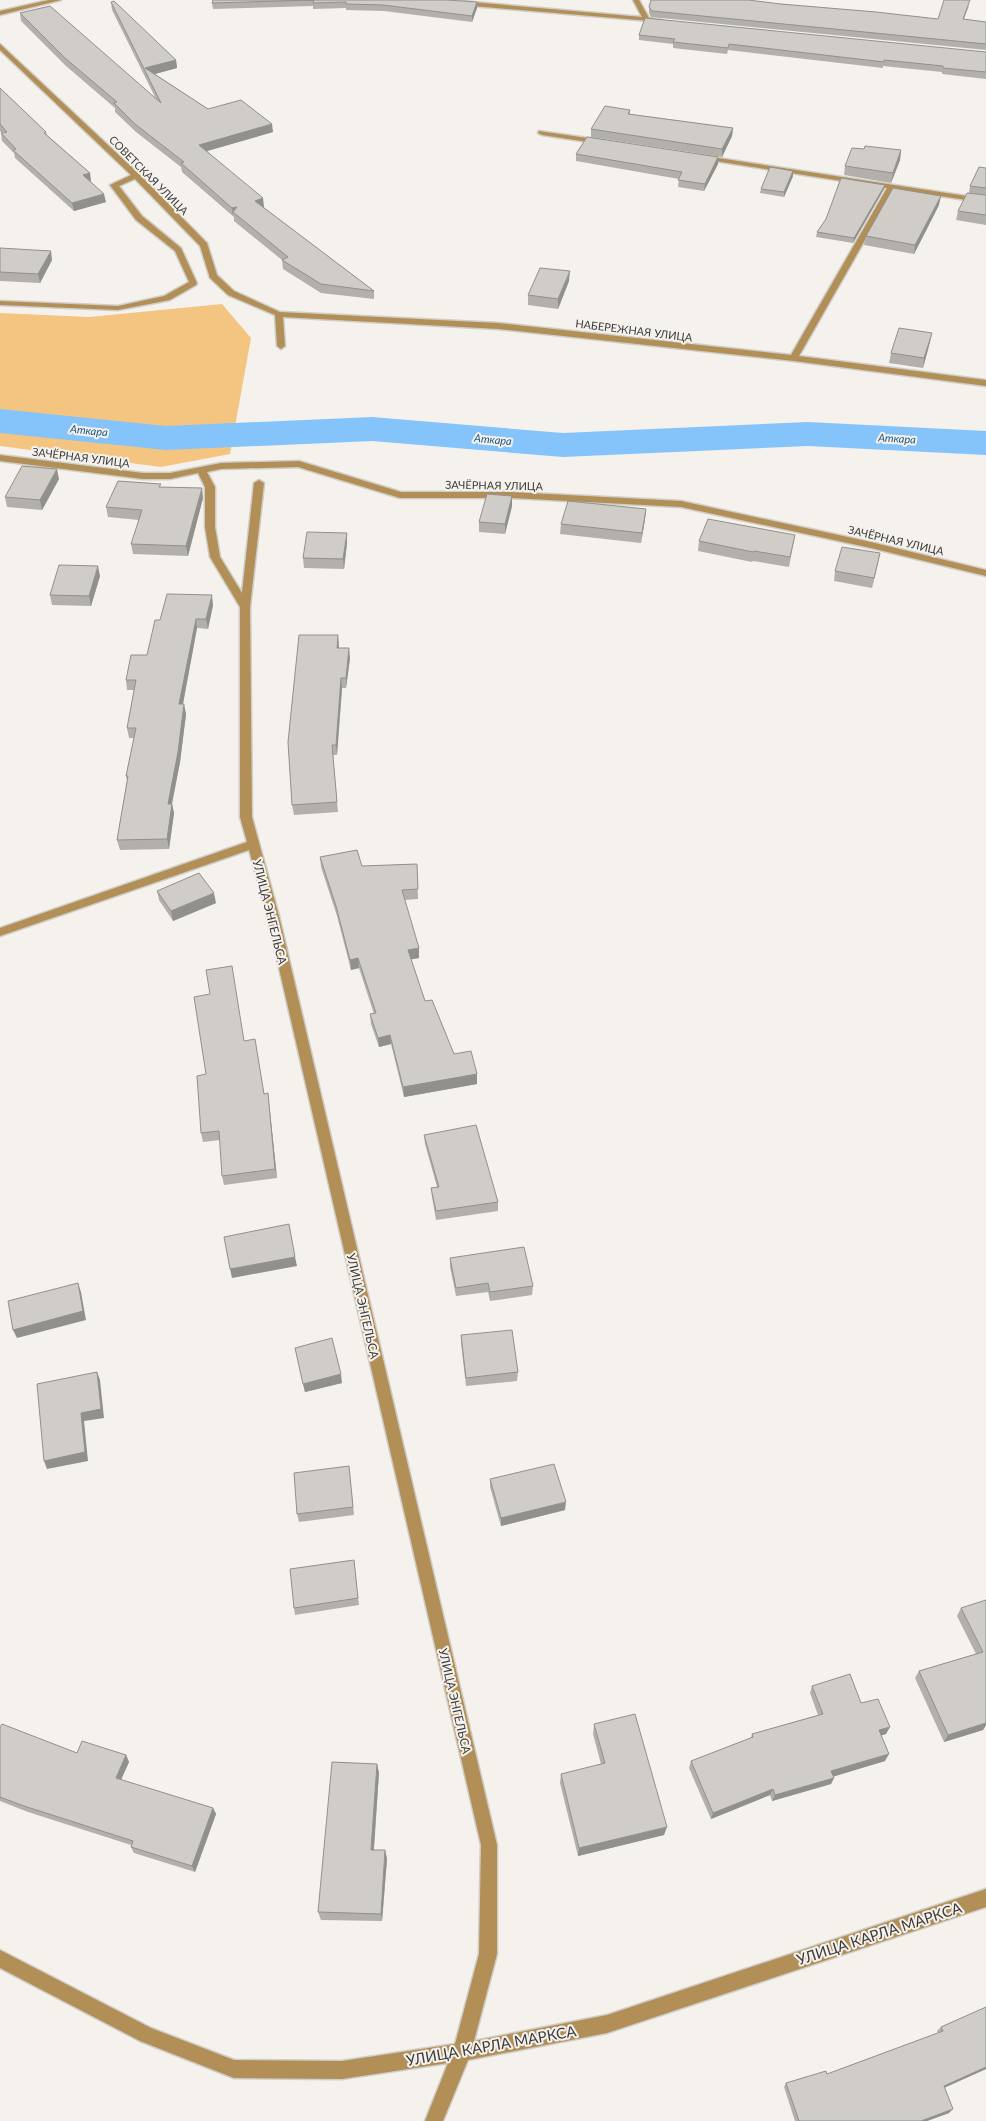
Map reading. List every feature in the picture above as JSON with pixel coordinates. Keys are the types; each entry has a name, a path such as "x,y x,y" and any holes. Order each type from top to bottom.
{"street":[{"path":"0,12 58,0"},
{"path":"636,0 647,20"},
{"path":"454,2 667,22"},
{"name":"СОВЕТСКАЯ УЛИЦА","path":"0,46 136,176 204,245 213,276 231,292 278,314"},
{"path":"542,133 610,143"},
{"path":"698,156 986,201"},
{"path":"0,303 118,308 167,298 193,283 178,250 139,218 114,185 136,176"},
{"path":"794,358 892,186"},
{"path":"278,314 281,346"},
{"name":"НАБЕРЕЖНАЯ УЛИЦА","path":"278,314 498,326 794,358 986,384"},
{"name":"ЗАЧЁРНАЯ УЛИЦА","path":"0,458 142,476 170,476 221,466 299,464 400,495 512,495 681,504 871,545 986,573"},
{"path":"202,471 210,487 210,527 215,557 245,607"},
{"name":"УЛИЦА ЭНГЕЛЬСА","path":"259,483 245,607 246,817 272,916 489,1845 488,1954 462,2052 434,2121"},
{"path":"0,932 253,844"},
{"name":"УЛИЦА КАРЛА МАРКСА","path":"0,1959 146,2034 234,2068 342,2070 462,2052 607,2024 986,1898"}],"shaded area":[{"path":"222,304 251,338 230,454 161,467 0,446 0,313 89,317"}],"building":[{"path":"213,0 314,0 212,3"},
{"path":"314,0 447,0 477,2 472,16 383,5 346,4 346,2 313,3"},
{"path":"651,0 748,0 938,19 944,0 970,0 963,19 986,22 986,44 652,11 649,7"},
{"path":"114,1 176,60 145,68 208,109 241,100 272,124 199,145 263,198 255,201 374,291 321,284 282,260 288,257 233,212 237,207 232,208 181,163 184,162 135,124 114,103 117,102 65,58 20,13 50,6 161,103 111,2"},
{"path":"645,18 986,52 986,72 729,44 728,48 673,42 675,39 639,35"},
{"path":"0,88 46,132 44,133 90,173 83,175 104,194 72,203 13,150 16,149 1,133 7,132 0,124"},
{"path":"605,106 630,110 628,114 733,128 722,149 591,129"},
{"path":"587,137 718,157 705,184 678,180 682,172 576,154"},
{"path":"865,146 901,150 893,173 845,166 852,148 864,149"},
{"path":"770,167 793,171 784,192 761,189"},
{"path":"979,167 986,168 986,188 970,186"},
{"path":"841,178 885,185 854,238 817,232 826,219"},
{"path":"893,188 941,196 915,245 866,236"},
{"path":"967,193 986,195 986,215 958,211"},
{"path":"0,248 51,251 38,274 0,272"},
{"path":"540,268 570,271 558,299 528,295"},
{"path":"899,328 932,333 924,358 891,353"},
{"path":"22,466 57,469 40,500 5,497"},
{"path":"118,481 161,484 159,487 202,488 186,546 131,544 142,510 106,507"},
{"path":"487,494 512,496 505,524 479,522"},
{"path":"568,501 646,509 642,533 561,524"},
{"path":"708,519 795,535 790,557 699,541"},
{"path":"307,532 347,533 343,559 303,558"},
{"path":"842,547 880,553 874,578 835,571"},
{"path":"59,565 98,566 89,596 50,595"},
{"path":"167,594 212,595 206,619 196,619 179,704 184,704 178,752 168,804 172,804 167,839 117,840 128,776 126,776 136,728 127,728 136,680 126,680 131,655 147,655 155,620 160,620"},
{"path":"299,635 338,635 337,648 349,648 346,678 341,678 336,745 332,745 337,802 292,805 288,742"},
{"path":"357,850 362,866 417,864 418,889 402,890 419,948 408,950 425,1001 432,1000 454,1054 471,1051 477,1074 403,1087 390,1035 378,1038 370,1014 376,1013 358,958 350,960 336,906 320,857"},
{"path":"199,873 214,893 171,911 157,891"},
{"path":"232,966 244,1041 255,1039 264,1094 268,1093 275,1169 222,1176 219,1131 201,1133 197,1076 206,1074 194,997 210,994 206,970"},
{"path":"476,1125 498,1202 436,1211 431,1188 439,1187 424,1135"},
{"path":"289,1224 295,1257 230,1269 224,1237"},
{"path":"524,1247 533,1286 490,1292 488,1283 456,1288 450,1258"},
{"path":"78,1283 83,1311 13,1330 8,1301"},
{"path":"512,1330 518,1372 466,1378 461,1335"},
{"path":"332,1338 341,1374 303,1384 295,1348"},
{"path":"97,1372 101,1409 81,1413 85,1452 44,1461 37,1384"},
{"path":"554,1464 566,1502 501,1518 490,1479"},
{"path":"349,1466 353,1507 297,1514 294,1473"},
{"path":"354,1560 358,1598 294,1608 290,1569"},
{"path":"986,1600 986,1723 948,1735 919,1671 983,1652 961,1608"},
{"path":"850,1674 861,1703 878,1699 890,1727 879,1730 889,1754 831,1771 834,1778 775,1795 773,1789 713,1813 691,1761 753,1737 752,1734 823,1714 812,1686"},
{"path":"635,1714 667,1827 579,1848 561,1774 605,1763 594,1724"},
{"path":"2,1724 77,1753 82,1741 126,1755 116,1778 213,1808 192,1866 131,1847 133,1841 0,1797 0,1727"},
{"path":"332,1762 377,1764 371,1850 385,1850 381,1914 318,1912"},
{"path":"986,2007 986,2067 944,2086 953,2109 921,2121 799,2121 786,2083 826,2071 827,2074 943,2031 941,2027"}],"waterway":[{"name":"Аткара","path":"0,421 166,438 372,429 563,445 808,434 986,443"}]}
